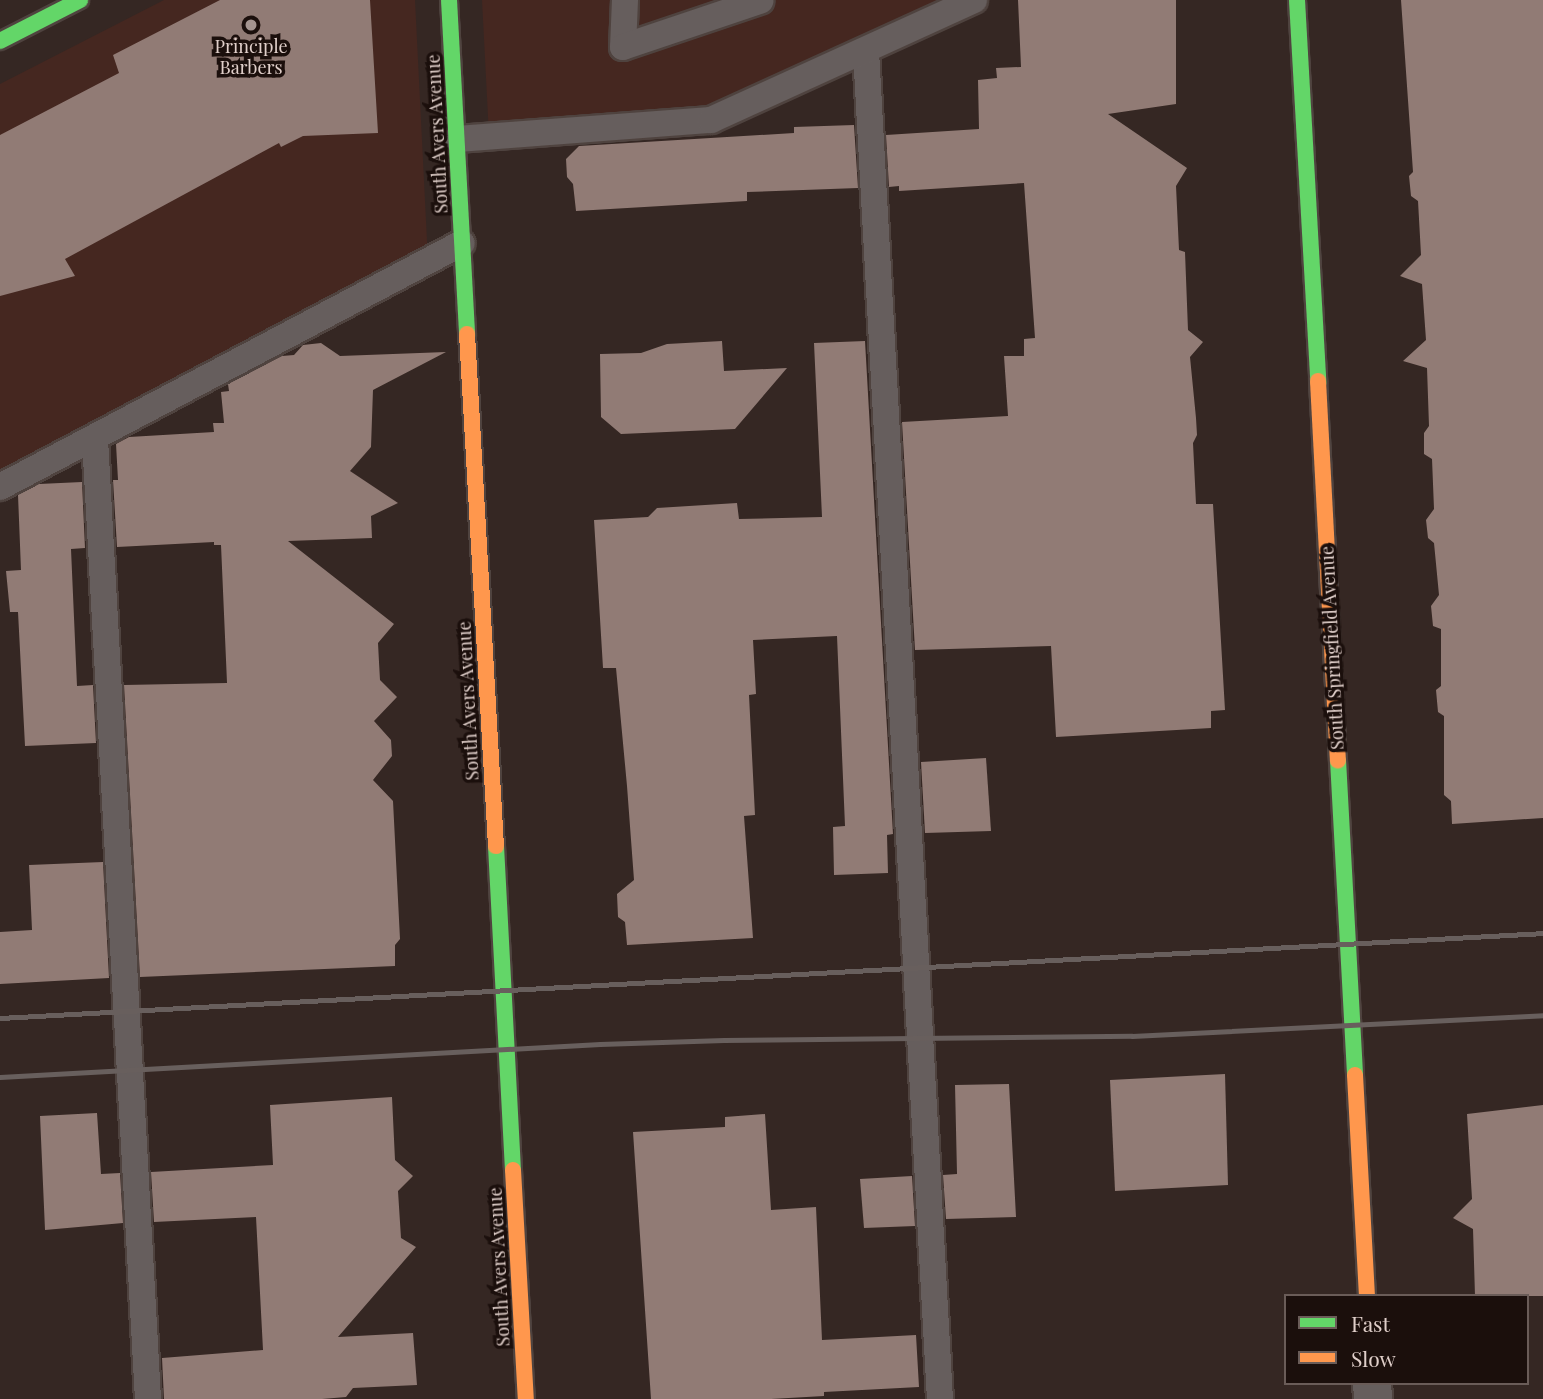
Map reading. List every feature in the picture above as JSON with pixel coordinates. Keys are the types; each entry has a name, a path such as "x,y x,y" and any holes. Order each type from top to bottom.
{"street":[{"path":"0,41 80,0"},
{"name":"South Avers Avenue","path":"449,0 526,1399"},
{"name":"South Springfield Avenue","path":"1297,0 1367,1294"}],"lane":[{"path":"625,0 624,47 760,1"},
{"path":"457,139 711,120 974,0"},
{"path":"866,51 940,1399"},
{"path":"0,487 462,243"},
{"path":"95,439 148,1399"}],"shaded area":[{"path":"164,0 415,0 428,261 0,487 0,84"},
{"path":"482,0 971,0 711,120 489,136"}],"building":[{"path":"220,0 370,0 378,133 303,136 281,147 279,143 65,259 75,276 0,296 0,135 119,73 113,55"},
{"path":"1018,0 1176,0 1176,104 1108,114 1187,168 1176,186 1179,250 1185,252 1188,330 1203,342 1190,357 1197,435 1193,443 1196,504 1213,504 1225,710 1211,711 1211,728 1056,737 1051,646 915,650 902,422 1008,416 1004,356 1024,356 1024,339 1035,338 1024,183 899,191 899,186 889,187 886,135 979,129 978,80 997,78 996,68 1021,67"},
{"path":"1401,0 1543,0 1543,818 1452,824 1451,801 1444,795 1444,716 1438,712 1436,690 1441,686 1441,629 1433,626 1431,606 1439,595 1434,543 1428,538 1426,520 1434,509 1432,459 1424,454 1424,433 1429,426 1427,368 1403,361 1426,340 1422,284 1400,276 1421,255 1418,201 1411,196 1409,176 1413,172"},
{"path":"854,125 858,188 747,192 747,201 576,211 573,184 567,177 566,159 579,146 794,133 794,127"},
{"path":"722,341 724,371 787,368 735,429 621,434 601,417 600,354 641,353 667,344"},
{"path":"865,341 893,834 887,835 888,873 834,875 833,827 845,826 837,636 753,640 756,694 749,695 755,815 744,816 753,938 627,945 625,922 618,917 617,894 634,880 627,786 616,668 603,668 594,520 648,517 657,508 737,503 739,519 822,517 814,343"},
{"path":"321,343 340,356 446,352 373,390 371,447 350,471 398,503 371,516 372,538 288,541 394,624 378,643 380,680 397,697 374,721 391,740 392,756 373,780 393,801 400,939 395,945 395,966 140,977 124,685 227,683 221,545 214,545 214,542 117,547 113,480 118,480 116,444 129,437 214,432 213,423 224,423 221,392 229,391 228,384 282,356 294,355 303,345"},
{"path":"82,482 85,548 71,549 77,686 93,685 96,743 25,746 18,612 10,612 6,571 21,570 18,495 39,484"},
{"path":"986,758 991,831 925,833 921,762"},
{"path":"103,862 109,978 0,984 0,932 32,930 29,865"},
{"path":"1225,1074 1228,1185 1115,1191 1110,1080"},
{"path":"1009,1084 1016,1217 946,1219 943,1175 957,1174 955,1085"},
{"path":"392,1097 395,1160 413,1176 398,1191 401,1238 416,1247 338,1337 413,1333 417,1385 353,1388 346,1397 322,1399 164,1399 162,1358 263,1350 256,1217 154,1222 151,1172 273,1165 270,1105"},
{"path":"1543,1105 1543,1296 1475,1294 1473,1229 1453,1218 1472,1199 1467,1114"},
{"path":"97,1113 101,1174 120,1173 123,1223 45,1230 40,1116"},
{"path":"765,1114 771,1210 816,1207 822,1340 916,1335 919,1387 824,1392 824,1396 771,1399 651,1399 633,1132 725,1127 725,1117"},
{"path":"912,1176 915,1226 864,1228 860,1179"}],"railway":[{"path":"0,1018 1543,933"},
{"path":"0,1077 600,1044 724,1040 1132,1036 1543,1015"}],"traffic: fast":[{"path":"0,41 80,0"},
{"path":"449,0 467,334"},
{"path":"1297,0 1318,381"},
{"path":"1338,760 1355,1075"},
{"path":"496,846 513,1170"}],"traffic: slow":[{"path":"467,334 496,846"},
{"path":"1318,381 1338,760"},
{"path":"1355,1075 1367,1294"},
{"path":"513,1170 526,1399"}],"place":[{"name":"Principle Barbers","path":"251,25"}]}
